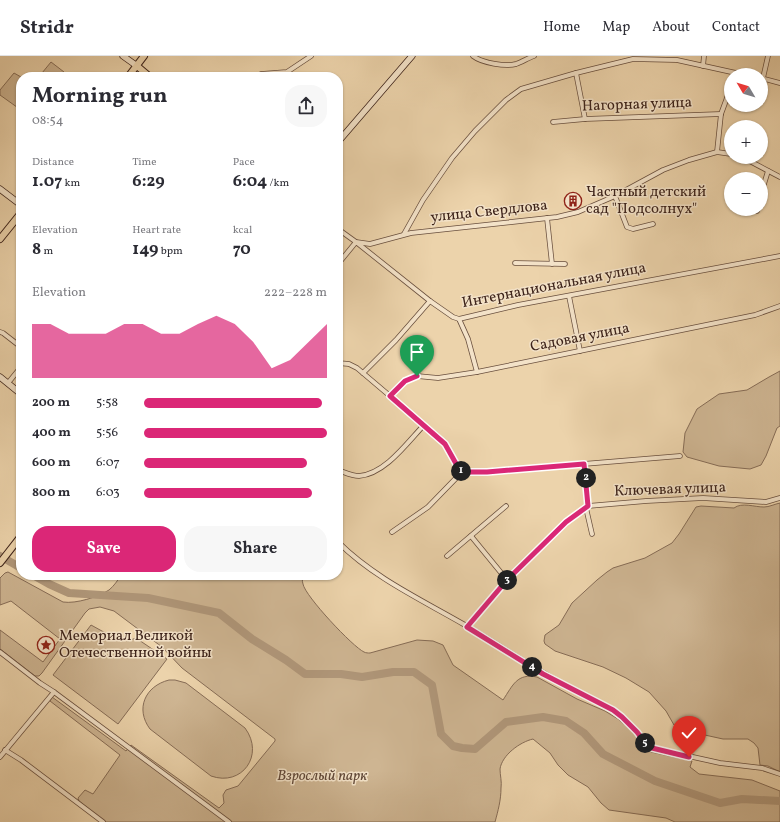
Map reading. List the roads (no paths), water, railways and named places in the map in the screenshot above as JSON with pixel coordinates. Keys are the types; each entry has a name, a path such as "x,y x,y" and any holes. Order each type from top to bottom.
{"main road":[{"path":"124,56 144,72"},
{"path":"132,72 144,56"},
{"path":"343,136 412,56"},
{"path":"0,189 16,201"},
{"path":"0,239 16,219"},
{"path":"0,377 16,390"},
{"path":"0,563 16,542"}],"street":[{"path":"287,72 311,56"},
{"path":"473,56 486,62 511,65 534,56"},
{"path":"703,66 704,56"},
{"path":"765,68 768,56"},
{"path":"404,234 423,200 445,166 475,131 506,100 521,89 576,73 633,59 666,59 724,71"},
{"path":"576,73 585,119"},
{"path":"768,80 780,83"},
{"path":"717,152 721,114 724,106"},
{"name":"Нагорная улица","path":"553,122 585,119 721,114"},
{"name":"улица Свердлова","path":"356,242 372,243 404,234 547,218 578,212 615,196 663,170 689,160 717,152 724,153"},
{"path":"755,164 780,177"},
{"path":"615,196 624,222 630,229 653,224"},
{"path":"547,218 552,264"},
{"path":"343,233 356,242 343,258"},
{"name":"Интернациональная улица","path":"356,242 430,301 453,317 459,319 512,306 780,256"},
{"path":"515,263 565,264"},
{"path":"569,296 580,351"},
{"path":"363,373 396,340 430,301"},
{"name":"Садовая улица","path":"390,396 405,381 417,376 438,378 477,372 755,315 780,306"},
{"path":"459,319 467,336 477,372"},
{"path":"0,332 3,332 16,343"},
{"path":"343,363 349,364 363,373 445,444 462,472"},
{"path":"8,383 16,373"},
{"path":"343,472 358,476 384,466 424,425"},
{"path":"392,532 428,507 462,472 499,471 680,456"},
{"path":"584,464 587,507 592,534"},
{"name":"Ключевая улица","path":"467,627 507,580 566,522 587,507 646,500 703,498 766,502 780,498"},
{"path":"446,556 506,506"},
{"path":"471,536 507,580"},
{"path":"343,546 374,572 543,674 613,710 637,732 646,744 652,748 720,763 762,768 778,773"},
{"path":"0,652 229,822"},
{"path":"0,757 54,692"},
{"path":"5,750 21,760 103,822"}],"waterway":[{"path":"0,556 16,565"},
{"path":"42,580 69,593 148,598 219,613 252,639 286,660 305,674 341,674 362,677 393,672 414,672 432,685 441,734 453,746 475,749 506,722 543,717 566,721 584,733 603,754 655,781 720,803 742,799 780,801"}],"place":[{"name":"Частный детский сад \"Подсолнух\"","path":"573,201"},
{"name":"Мемориал Великой Отечественной войны","path":"46,645"}],"park label":[{"name":"Взрослый парк","path":"322,776"}]}
